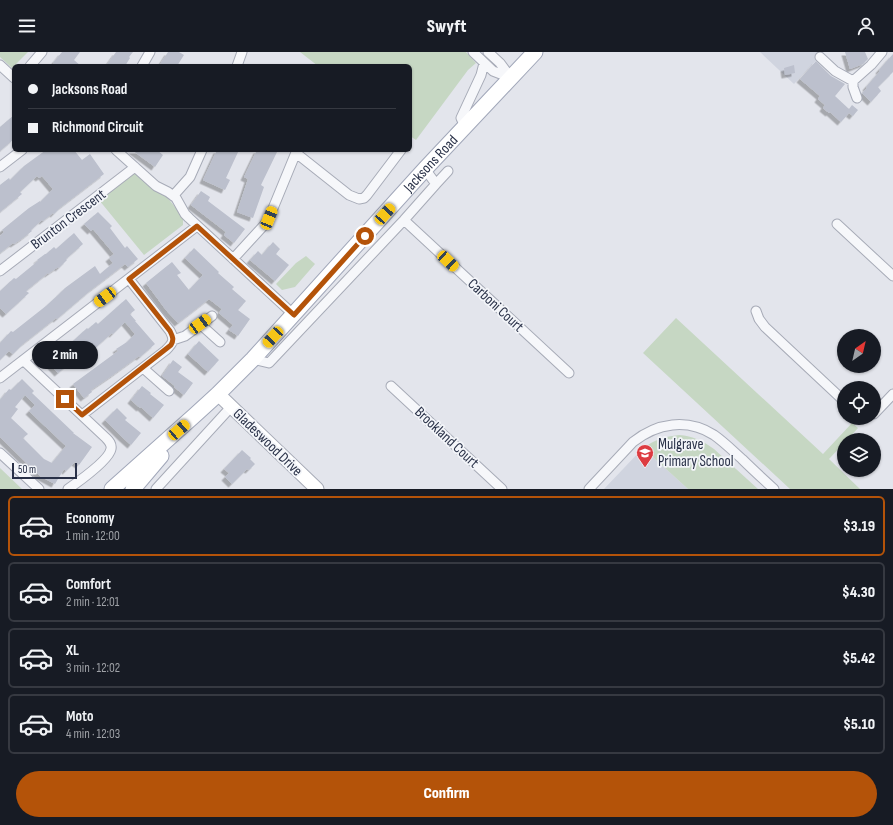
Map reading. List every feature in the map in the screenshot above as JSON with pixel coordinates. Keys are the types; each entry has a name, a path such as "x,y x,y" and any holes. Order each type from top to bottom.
{"main road":[{"name":"Jacksons Road","path":"112,489 218,394 253,359 425,169 535,52"},
{"name":"Jacksons Road","path":"133,489 195,415"}],"street":[{"path":"32,64 42,52"},
{"path":"143,64 150,52"},
{"path":"238,64 242,52"},
{"path":"473,52 493,71 511,78"},
{"path":"488,52 500,63 511,78"},
{"path":"857,98 853,87 853,81 871,65 882,52"},
{"path":"820,57 835,71 853,81"},
{"path":"465,127 461,118 481,75 484,63"},
{"path":"0,66 12,76"},
{"path":"0,167 19,152"},
{"path":"118,152 156,186 176,198 185,214 197,226 294,315"},
{"path":"173,196 190,177 201,152"},
{"path":"233,260 266,223 296,152"},
{"path":"297,152 349,195 359,199 364,198 367,195 399,152"},
{"name":"Brunton Crescent","path":"0,271 135,167"},
{"path":"425,169 436,184"},
{"path":"253,359 269,363 404,220 448,171"},
{"name":"Carboni Court","path":"404,220 569,373"},
{"path":"837,224 893,276"},
{"path":"0,378 197,226"},
{"path":"82,415 171,345 173,340 170,331 129,279"},
{"path":"756,311 759,319 765,327 837,394"},
{"path":"173,340 185,336 212,316"},
{"path":"200,324 220,342"},
{"path":"23,360 110,442 111,448 109,454 89,474 68,489"},
{"path":"143,368 169,391"},
{"name":"Brookland Court","path":"392,386 502,489"},
{"name":"Gladeswood Drive","path":"218,394 317,489"},
{"path":"881,407 893,394"},
{"path":"156,489 231,407"},
{"path":"589,489 639,438 659,427 683,424 698,427 715,436 774,489"},
{"path":"0,453 39,489"}],"shaded area":[{"path":"760,52 824,52 794,84"},
{"name":"Mulgrave Primary School","path":"643,448 688,489 604,489"}],"green space":[{"path":"0,52 28,52 16,64 12,64 12,68 0,57"},
{"path":"300,52 466,52 476,63 468,70 416,140 412,137 412,64 315,64"},
{"path":"135,172 157,192 167,197 183,217 183,225 144,255 99,200"},
{"path":"306,256 315,264 295,287 282,290 276,284 296,263"},
{"path":"676,318 823,454 837,439 837,450 829,459 837,467 837,477 848,477 860,489 790,489 643,353"},
{"path":"850,425 854,425 858,428 853,433 843,433"},
{"path":"679,435 702,441 710,446 758,489 688,489 643,448 660,439"},
{"path":"0,468 22,489 0,489"}],"building":[{"path":"62,52 80,52 74,60 79,64 53,63"},
{"path":"116,52 133,52 126,64 107,64"},
{"path":"168,52 179,52 184,55 178,64 160,64"},
{"path":"845,52 865,52 868,59 863,64 850,69"},
{"path":"893,54 893,72 878,87 881,91 871,102 862,93"},
{"path":"816,61 831,76 845,84 835,96 849,109 852,105 858,110 853,116 849,113 841,122 823,108 825,105 818,99 820,96 800,79"},
{"path":"794,65 795,73 785,75 784,68"},
{"path":"12,117 12,141 0,151 0,127"},
{"path":"43,152 76,152 82,160 90,154 104,174 54,214 53,213 43,221 42,220 23,238 14,244 13,243 0,253 0,236 4,232 2,230 29,208 40,202 53,189 42,176 39,178 37,176 20,192 22,194 0,212 0,185 9,178 10,180 24,166"},
{"path":"135,152 159,152 163,155 155,167"},
{"path":"216,152 238,152 226,178 230,180 225,190 203,180"},
{"path":"256,152 277,152 261,185 264,187 253,218 237,212 248,179 244,177"},
{"path":"201,191 210,197 208,201 245,229 234,243 224,235 226,232 191,205"},
{"path":"98,212 112,226 110,228 125,248 127,246 138,259 128,267 125,264 57,319 56,318 23,344 13,354 9,351 0,360 0,343 11,331 13,332 46,306 65,288 95,266 100,274 113,263 109,258 114,254 93,229 91,231 84,224"},
{"path":"74,233 83,244 66,259 67,260 59,268 58,267 48,273 26,291 29,293 6,314 0,308 0,291 14,278 16,279 54,247 56,249"},
{"path":"273,242 280,249 276,254 289,265 275,281 250,260 258,251 262,255"},
{"path":"194,248 234,287 232,289 246,301 238,310 250,319 238,336 229,330 233,325 219,313 222,309 209,299 178,323 166,310 146,283 172,262 181,273 177,275 189,290 203,275 185,258"},
{"path":"126,299 135,310 130,314 155,344 140,357 139,356 91,390 92,392 84,398 73,384 118,351 116,349 127,342 135,334 125,322 94,349 90,346 58,373 47,361 60,350 61,352 87,328 88,329 96,322 98,324"},
{"path":"199,341 219,360 208,372 188,354"},
{"path":"173,360 182,367 178,372 193,383 184,395 162,376"},
{"path":"22,379 34,391 32,393 73,433 92,447 79,465 75,462 66,471 64,469 55,484 40,476 0,437 0,400 9,389 11,390","holes":["25,395 35,405 29,411 66,446 52,463 44,459 23,438 28,434 11,418 18,409 15,407"]},
{"path":"142,386 164,405 153,418 131,400"},
{"path":"117,408 127,418 125,420 141,433 131,445 105,420"},
{"path":"242,450 255,464 249,470 247,469 232,484 225,477 229,473 224,469"}],"place":[{"name":"Mulgrave Primary School","path":"645,468"}],"route":[{"path":"65,399 82,415 171,345 173,342 173,337 170,331 129,279 197,226 294,315 365,236"}]}
